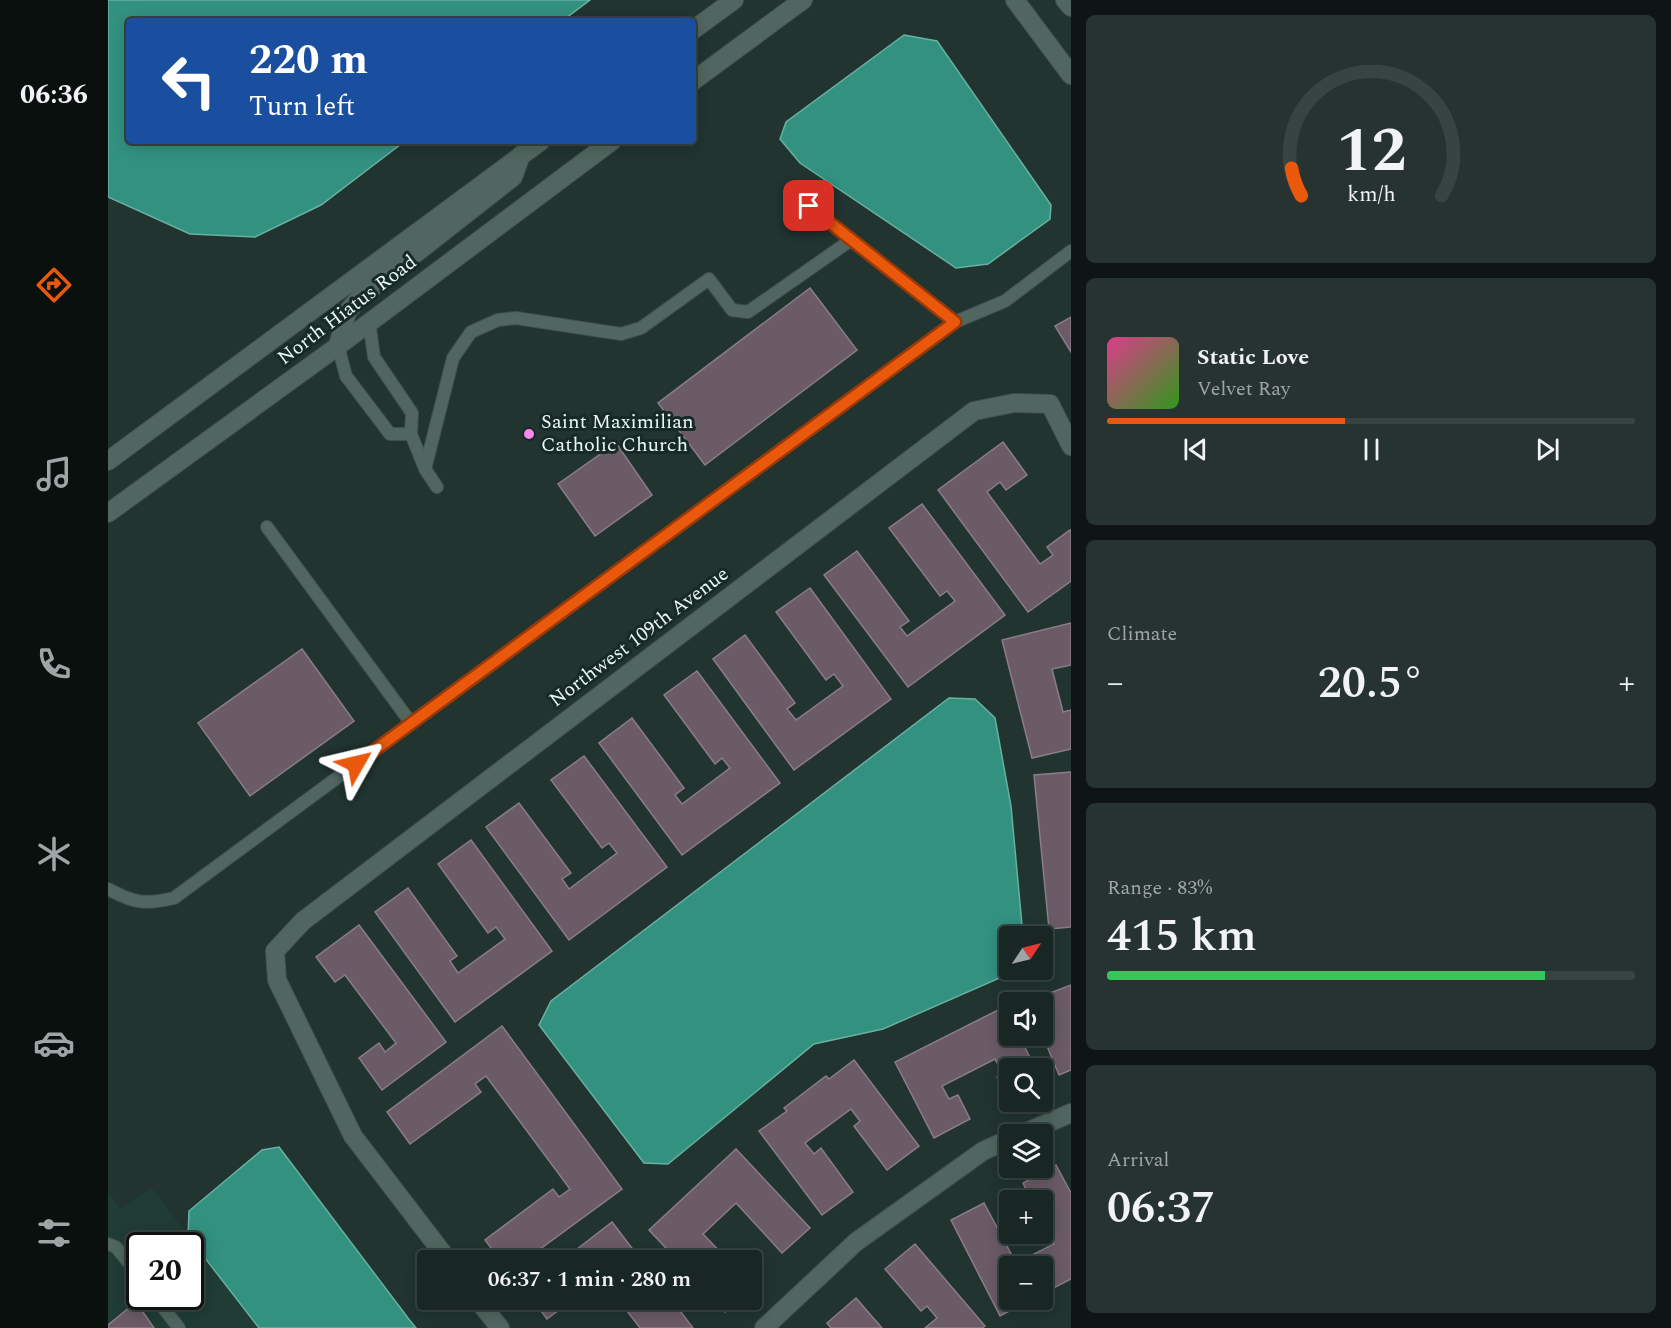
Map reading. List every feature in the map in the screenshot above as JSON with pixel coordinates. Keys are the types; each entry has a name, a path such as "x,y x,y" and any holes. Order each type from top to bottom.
{"street":[{"path":"696,28 734,0"},
{"path":"696,79 803,0"},
{"path":"1015,0 1071,75"},
{"path":"1065,0 1071,7"},
{"name":"North Hiatus Road","path":"108,461 537,144"},
{"name":"North Hiatus Road","path":"108,513 338,346 608,144"},
{"path":"338,346 347,312 360,297 513,177 521,155"},
{"name":"Northwest 109th Avenue","path":"440,1250 353,1136 277,980 275,951 303,921 974,411 1014,403 1050,404 1071,446"},
{"path":"1045,1124 1071,1113"},
{"path":"764,1328 856,1242 983,1151 999,1144"},
{"path":"486,1310 500,1328"}],"lane":[{"path":"809,206 955,322"},
{"path":"425,469 453,358 471,332 498,320 516,318 621,334 641,328 709,279 732,310 748,312 851,240"},
{"path":"108,889 131,901 154,903 174,898 955,322 1005,301 1071,251"},
{"path":"369,321 374,357 412,413 411,434 425,469 437,487"},
{"path":"338,346 346,376 390,434 411,434"},
{"path":"267,527 411,723"},
{"path":"108,1244 116,1247 126,1260"},
{"path":"165,1310 179,1328"}],"shaded area":[{"path":"108,0 590,0 566,18 126,18 126,144 401,144 321,205 255,237 190,234 108,197"},
{"path":"904,35 937,41 1051,205 1050,219 988,264 956,268 800,163 780,139 786,122"},
{"path":"949,698 975,699 995,718 1011,806 1022,926 999,926 999,978 883,1029 814,1044 668,1164 644,1163 539,1025 551,1001"},
{"path":"279,1147 416,1328 259,1328 204,1257 204,1232 188,1232 189,1211 262,1150"},
{"path":"152,1188 186,1232 126,1232 126,1310 204,1310 204,1256 259,1328 108,1328 108,1192 121,1209"}],"building":[{"path":"810,288 857,350 705,465 658,403"},
{"path":"1071,317 1071,352 1055,326"},
{"path":"1003,442 1027,475 1006,490 1000,482 987,492 1040,564 1053,555 1047,547 1070,530 1071,532 1071,581 1028,612 938,490"},
{"path":"616,443 652,495 595,536 558,484"},
{"path":"922,504 1005,615 908,687 824,575 857,551 909,621 900,627 907,636 955,601 947,591 940,596 889,528"},
{"path":"810,588 891,699 794,770 713,659 745,635 795,703 787,709 796,720 843,686 834,674 826,680 776,612"},
{"path":"1071,623 1071,665 1052,669 1063,712 1071,710 1071,749 1032,758 1002,640"},
{"path":"302,649 354,721 250,796 198,723"},
{"path":"697,671 780,783 682,855 599,743 632,718 684,788 675,795 682,804 730,768 722,758 715,764 664,695"},
{"path":"584,756 667,867 569,940 486,827 519,803 571,873 562,879 569,889 617,853 609,843 602,848 551,780"},
{"path":"1071,772 1071,927 1053,929 1053,926 1049,926 1034,775"},
{"path":"471,840 552,951 455,1022 375,912 408,888 457,956 450,961 458,973 505,939 496,927 488,933 438,864"},
{"path":"359,925 446,1042 382,1090 359,1058 379,1043 385,1052 396,1043 345,975 335,982 316,957"},
{"path":"1071,985 1071,1070 1059,1075 1047,1046 1053,1046 1053,992"},
{"path":"999,1010 999,1046 1024,1046 1030,1058 999,1058 999,1066 995,1059 942,1086 949,1099 958,1095 970,1119 934,1138 895,1062"},
{"path":"502,1026 622,1189 539,1250 492,1250 485,1240 553,1189 559,1197 570,1189 486,1076 475,1084 481,1092 410,1144 387,1112"},
{"path":"854,1060 919,1146 887,1170 854,1126 860,1121 851,1109 805,1143 814,1154 821,1148 853,1192 822,1215 759,1131 787,1111 784,1108 826,1076 829,1079"},
{"path":"736,1149 810,1228 782,1253 736,1203 703,1234 718,1250 668,1250 649,1230"},
{"path":"1056,1165 1071,1193 1071,1279 1053,1288 1053,1256 1030,1256 1054,1244 1053,1190 1026,1190 1023,1183 1032,1178 1053,1178 1053,1167"},
{"path":"984,1203 999,1231 999,1244 1006,1244 1012,1256 999,1256 999,1310 1011,1310 1000,1316 951,1220"},
{"path":"612,1222 633,1250 576,1250"},
{"path":"915,1244 985,1326 982,1328 925,1328 937,1318 927,1306 921,1311 885,1269"},
{"path":"856,1298 882,1328 831,1328 827,1323"},
{"path":"126,1310 142,1310 154,1328 108,1328 108,1325"},
{"path":"540,1310 559,1310 547,1319"},
{"path":"626,1310 679,1310 693,1328 640,1328"}],"place":[{"name":"Saint Maximilian Catholic Church","path":"529,434"}],"route":[{"path":"356,764 955,322 809,206"}]}
